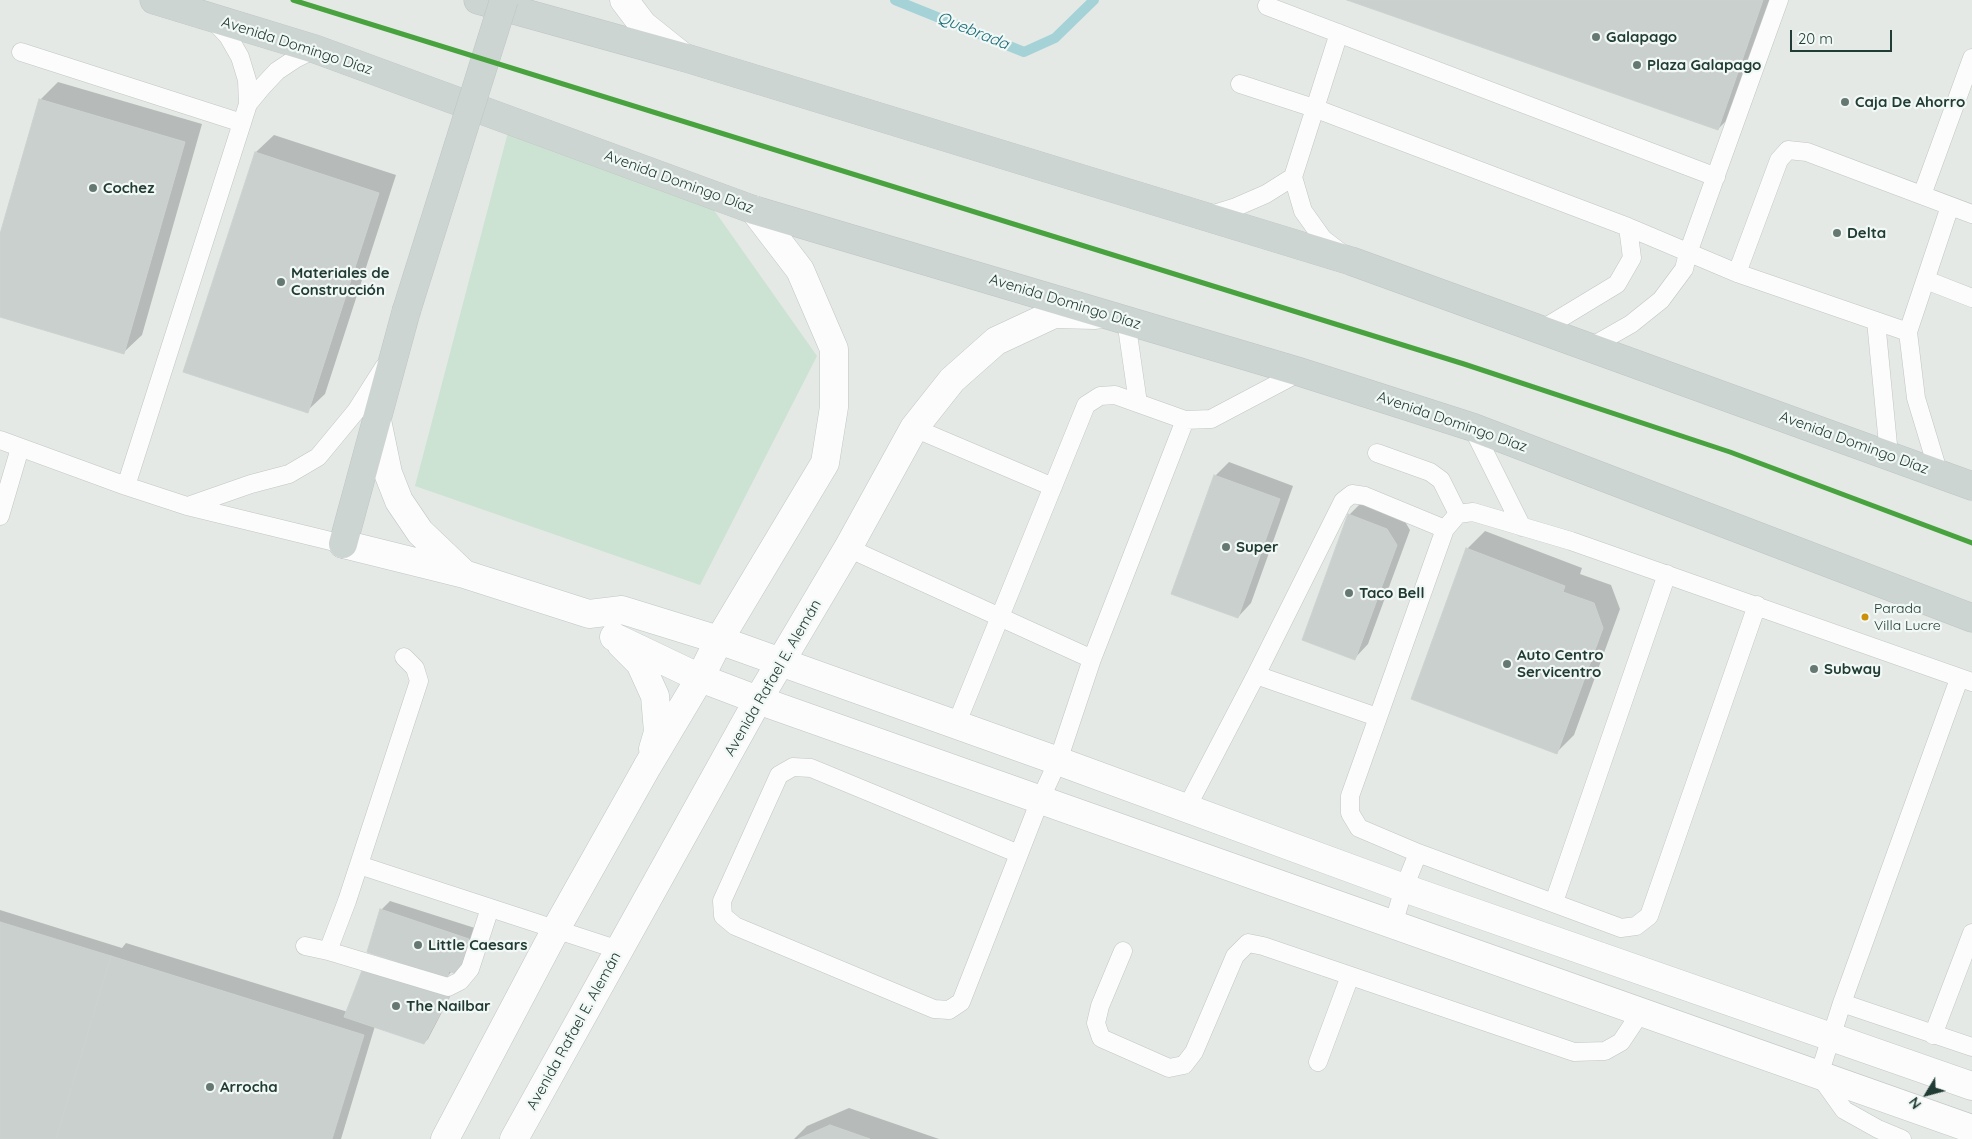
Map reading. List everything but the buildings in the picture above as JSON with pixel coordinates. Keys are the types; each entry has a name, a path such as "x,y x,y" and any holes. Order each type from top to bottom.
{"main road":[{"name":"Avenida Domingo Díaz","path":"154,0 315,49 754,210 1300,372 1472,427 1972,618"},
{"name":"Avenida Domingo Díaz","path":"478,0 683,57 1351,261 1972,486"},
{"path":"343,544 406,312 504,0"}],"street":[{"path":"624,0 643,26 683,57"},
{"path":"445,1139 556,929 647,766 700,678 719,640 825,463 834,407 834,349 800,270 754,210"},
{"name":"Avenida Rafael E. Alemán","path":"514,1139 758,700 848,548 914,428 952,380 996,341 1054,314 1119,318"},
{"path":"377,420 388,474 399,501 420,532 464,574"},
{"path":"343,544 464,574 589,614 622,610 719,640 782,661 1404,888 1972,1086"},
{"path":"589,614 640,663 656,696 658,732 647,766"},
{"path":"614,637 700,678 758,700 1972,1129"}],"lane":[{"path":"1589,348 1632,324 1661,300 1684,269 1688,253 1780,0"},
{"path":"1267,6 1716,177"},
{"path":"126,486 248,104 247,80 240,57 228,36 211,18"},
{"path":"1338,33 1293,177 1303,211 1323,240 1351,261"},
{"path":"248,104 277,72 295,59 315,49"},
{"path":"21,52 242,123"},
{"path":"1922,195 1972,58"},
{"path":"1240,84 1314,108 1628,227 1738,274 1908,332"},
{"path":"1738,274 1779,160 1788,150 1806,152 1972,214"},
{"path":"1206,217 1266,194 1293,177"},
{"path":"1938,474 1916,398 1908,332 1950,206"},
{"path":"1541,330 1616,284 1632,258 1628,227"},
{"path":"1926,280 1972,298"},
{"path":"1119,318 1138,403"},
{"path":"1876,321 1889,455"},
{"path":"187,506 251,484 289,474 318,457 356,412 396,348"},
{"path":"956,725 1086,406 1100,396 1115,394 1185,420 1211,419 1300,372"},
{"path":"1019,854 811,768 793,767 779,774 722,901 723,916 735,926 934,1009 949,1010 962,1002 1040,800 1058,761 1092,659 1185,420"},
{"path":"1472,427 1522,527"},
{"path":"914,428 1053,487"},
{"path":"0,440 187,506 343,544"},
{"path":"0,516 20,448"},
{"path":"1377,453 1430,472 1441,480 1458,514"},
{"path":"1186,809 1256,675 1343,501 1352,494 1365,496 1445,529"},
{"path":"1757,605 1649,916 1636,926 1621,928 1418,853 1359,828 1350,813 1350,796 1445,529 1458,514 1473,512 1571,541 1757,605 1966,681 1842,1003 1819,1076 1844,1110 1878,1129 1902,1139"},
{"path":"848,548 1092,659"},
{"path":"1554,902 1667,574"},
{"path":"328,951 359,865 419,681 415,668 404,657"},
{"path":"1256,675 1377,718"},
{"path":"1393,925 1404,888 1418,853"},
{"path":"359,865 619,950"},
{"path":"305,946 328,951 448,987 460,981 470,969 490,908"},
{"path":"1933,1035 1972,933"},
{"path":"1123,951 1100,1006 1096,1023 1101,1038 1169,1068 1184,1065 1194,1052 1235,956 1248,943 1263,946 1574,1052 1605,1051 1621,1042 1641,1012"},
{"path":"1318,1062 1350,976"},
{"path":"1842,1003 1972,1048"}],"green space":[{"path":"512,117 709,203 817,356 700,585 415,486"}],"waterway":[{"name":"Quebrada","path":"895,0 1024,52 1055,38 1094,0"}],"transit line":[{"path":"293,0 1464,364 1730,452 1972,543"}],"place":[{"name":"Galapago","path":"1596,37"},
{"name":"Plaza Galapago","path":"1637,65"},
{"name":"Caja De Ahorro","path":"1845,102"},
{"name":"Cochez","path":"93,188"},
{"name":"Delta","path":"1837,233"},
{"name":"Materiales de Construcción","path":"281,282"},
{"name":"Super","path":"1226,547"},
{"name":"Taco Bell","path":"1349,593"},
{"name":"Parada Villa Lucre","path":"1865,617"},
{"name":"Auto Centro Servicentro","path":"1507,664"},
{"name":"Subway","path":"1814,669"},
{"name":"Little Caesars","path":"418,945"},
{"name":"The Nailbar","path":"396,1006"},
{"name":"Arrocha","path":"210,1087"}]}
